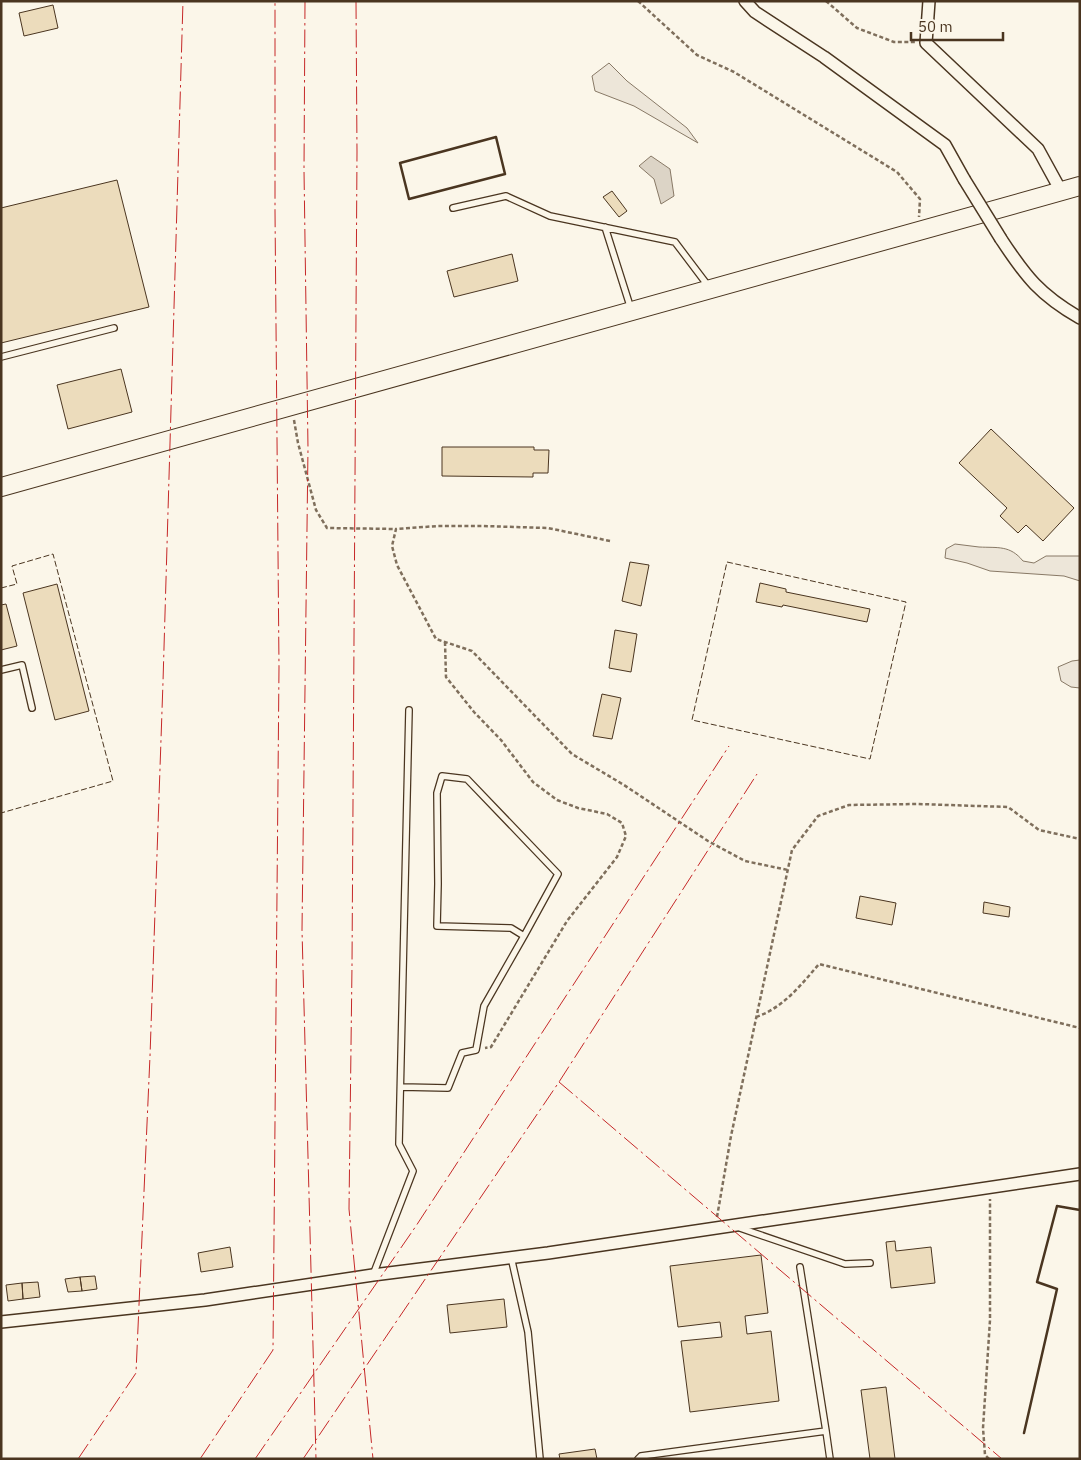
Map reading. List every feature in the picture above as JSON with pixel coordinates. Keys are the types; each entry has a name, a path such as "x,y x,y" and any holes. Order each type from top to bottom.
{"main road":[{"path":"1,486 1080,186"}],"street":[{"path":"745,1 755,12 824,57 946,145 964,179 1020,268 1042,292 1058,305 1080,318"},
{"path":"929,1 926,42 1038,149 1061,191"},
{"path":"1,1322 204,1300 1080,1174"}],"lane":[{"path":"453,208 506,196 550,216 675,242 710,289"},
{"path":"605,227 631,311"},
{"path":"1,357 114,328"},
{"path":"1,670 22,664 32,708"},
{"path":"373,1275 413,1171 399,1144 409,710"},
{"path":"401,1087 448,1088 462,1053 476,1050 484,1006 524,936 558,874 467,779 442,776 437,793 438,884 436,926 511,928 524,936"},
{"path":"733,1225 845,1264 870,1263"},
{"path":"511,1257 528,1332 540,1459"},
{"path":"800,1267 830,1459"},
{"path":"638,1459 640,1456 826,1431"}],"path":[{"path":"638,1 697,55 734,72 897,172 920,200 918,231"},
{"path":"826,1 857,28 894,42 926,42"},
{"path":"292,406 298,443 316,510 328,528 396,529 438,526 548,528 610,541"},
{"path":"396,529 392,546 398,565 436,639 472,651 572,754 624,785 716,845 745,861 788,870"},
{"path":"715,1228 731,1136 792,850 818,816 849,805 918,804 1008,807 1039,830 1080,839"},
{"path":"756,1017 770,1012 800,986 819,964 1080,1028"},
{"path":"989,1459 986,1455 983,1428 990,1320 990,1188"}],"shaded area":[{"path":"609,63 627,81 687,128 698,143 634,106 595,91 592,76"},
{"path":"651,156 670,169 674,196 661,204 654,179 639,166"},
{"path":"955,544 1003,548 1013,552 1023,561 1034,563 1046,556 1080,556 1080,581 1064,576 990,571 945,558 946,549"},
{"path":"1080,660 1080,688 1071,687 1061,681 1058,667"}],"building":[{"path":"53,5 58,28 24,36 19,13"},
{"path":"117,180 149,307 1,343 1,208"},
{"path":"612,191 627,211 619,217 603,197"},
{"path":"512,254 518,281 454,297 447,271"},
{"path":"121,369 132,412 68,429 57,385"},
{"path":"991,429 1074,508 1043,541 1026,525 1018,533 1000,516 1007,508 959,463"},
{"path":"442,447 534,447 534,450 549,450 548,473 533,473 533,477 442,476"},
{"path":"630,562 649,565 641,606 622,601"},
{"path":"760,583 786,589 786,592 870,609 867,622 783,605 782,607 756,602"},
{"path":"57,584 89,711 55,720 23,593"},
{"path":"6,604 17,646 1,650 1,605"},
{"path":"615,630 637,634 631,672 609,668"},
{"path":"602,694 621,698 612,739 593,736"},
{"path":"860,896 896,903 892,925 856,918"},
{"path":"984,902 1010,907 1009,917 983,913"},
{"path":"895,1241 896,1251 931,1247 935,1283 891,1288 886,1242"},
{"path":"230,1247 233,1267 201,1272 198,1253"},
{"path":"761,1255 768,1313 745,1316 747,1334 771,1331 779,1401 690,1412 681,1341 722,1337 720,1322 678,1327 670,1266"},
{"path":"95,1276 97,1289 82,1291 80,1277"},
{"path":"80,1277 82,1291 68,1292 65,1279"},
{"path":"38,1282 40,1297 23,1299 22,1283"},
{"path":"22,1283 23,1299 8,1301 6,1285"},
{"path":"504,1299 507,1327 450,1333 447,1305"},
{"path":"886,1387 895,1459 870,1459 861,1390"},
{"path":"595,1449 597,1459 560,1459 559,1454"}],"fence":[{"path":"1,588 17,584 12,566 53,554 113,781 1,813"},
{"path":"727,562 906,602 870,759 692,720 727,562"}],"wall":[{"path":"496,137 505,174 409,199 400,163 496,137"},
{"path":"1024,1433 1057,1289 1037,1282 1057,1206 1080,1210"}],"power":[{"path":"78,1459 136,1373 150,1056 163,682 183,1"},
{"path":"200,1459 273,1350 279,667 275,1"},
{"path":"305,1 304,170 308,448 302,930 316,1459"},
{"path":"356,1 357,152 349,1209 373,1459"},
{"path":"255,1459 416,1226 729,746"},
{"path":"303,1459 559,1082 757,774"},
{"path":"559,1082 1002,1459"}]}
